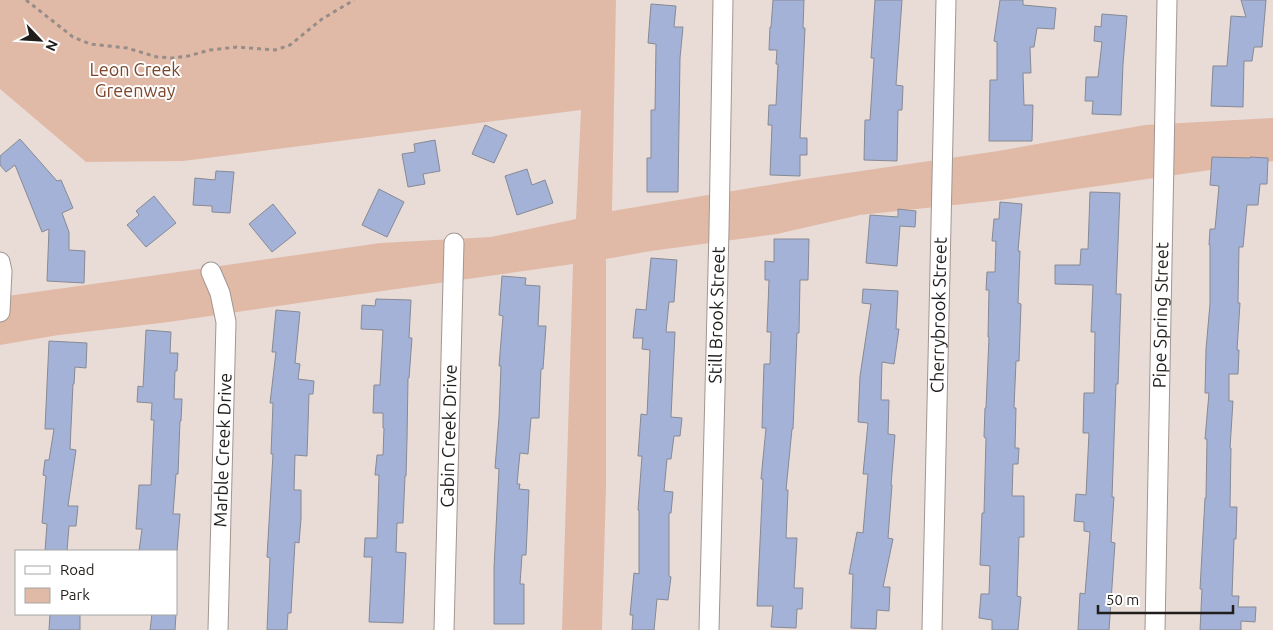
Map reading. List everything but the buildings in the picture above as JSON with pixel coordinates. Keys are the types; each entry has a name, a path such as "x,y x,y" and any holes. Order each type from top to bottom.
{"street":[{"name":"Still Brook Street","path":"710,630 723,0"},
{"name":"Cherrybrook Street","path":"932,630 946,0"},
{"name":"Pipe Spring Street","path":"1155,630 1167,0"},
{"name":"Cabin Creek Drive","path":"444,630 454,242"},
{"path":"0,262 2,271 0,312"},
{"name":"Marble Creek Drive","path":"211,272 220,293 226,322 218,630"}],"path":[{"path":"26,0 73,37 90,44 127,48 157,57 172,58 210,50 237,47 275,50 290,44 322,19 354,0"}],"green space":[{"name":"Leon Creek Greenway","path":"0,0 616,0 612,211 799,180 998,151 1145,125 1273,118 1273,161 1001,200 860,215 777,234 606,259 606,487 602,630 562,630 573,264 169,322 59,335 0,345 0,297 380,243 491,237 576,219 581,110 183,161 86,162 0,89"}]}
